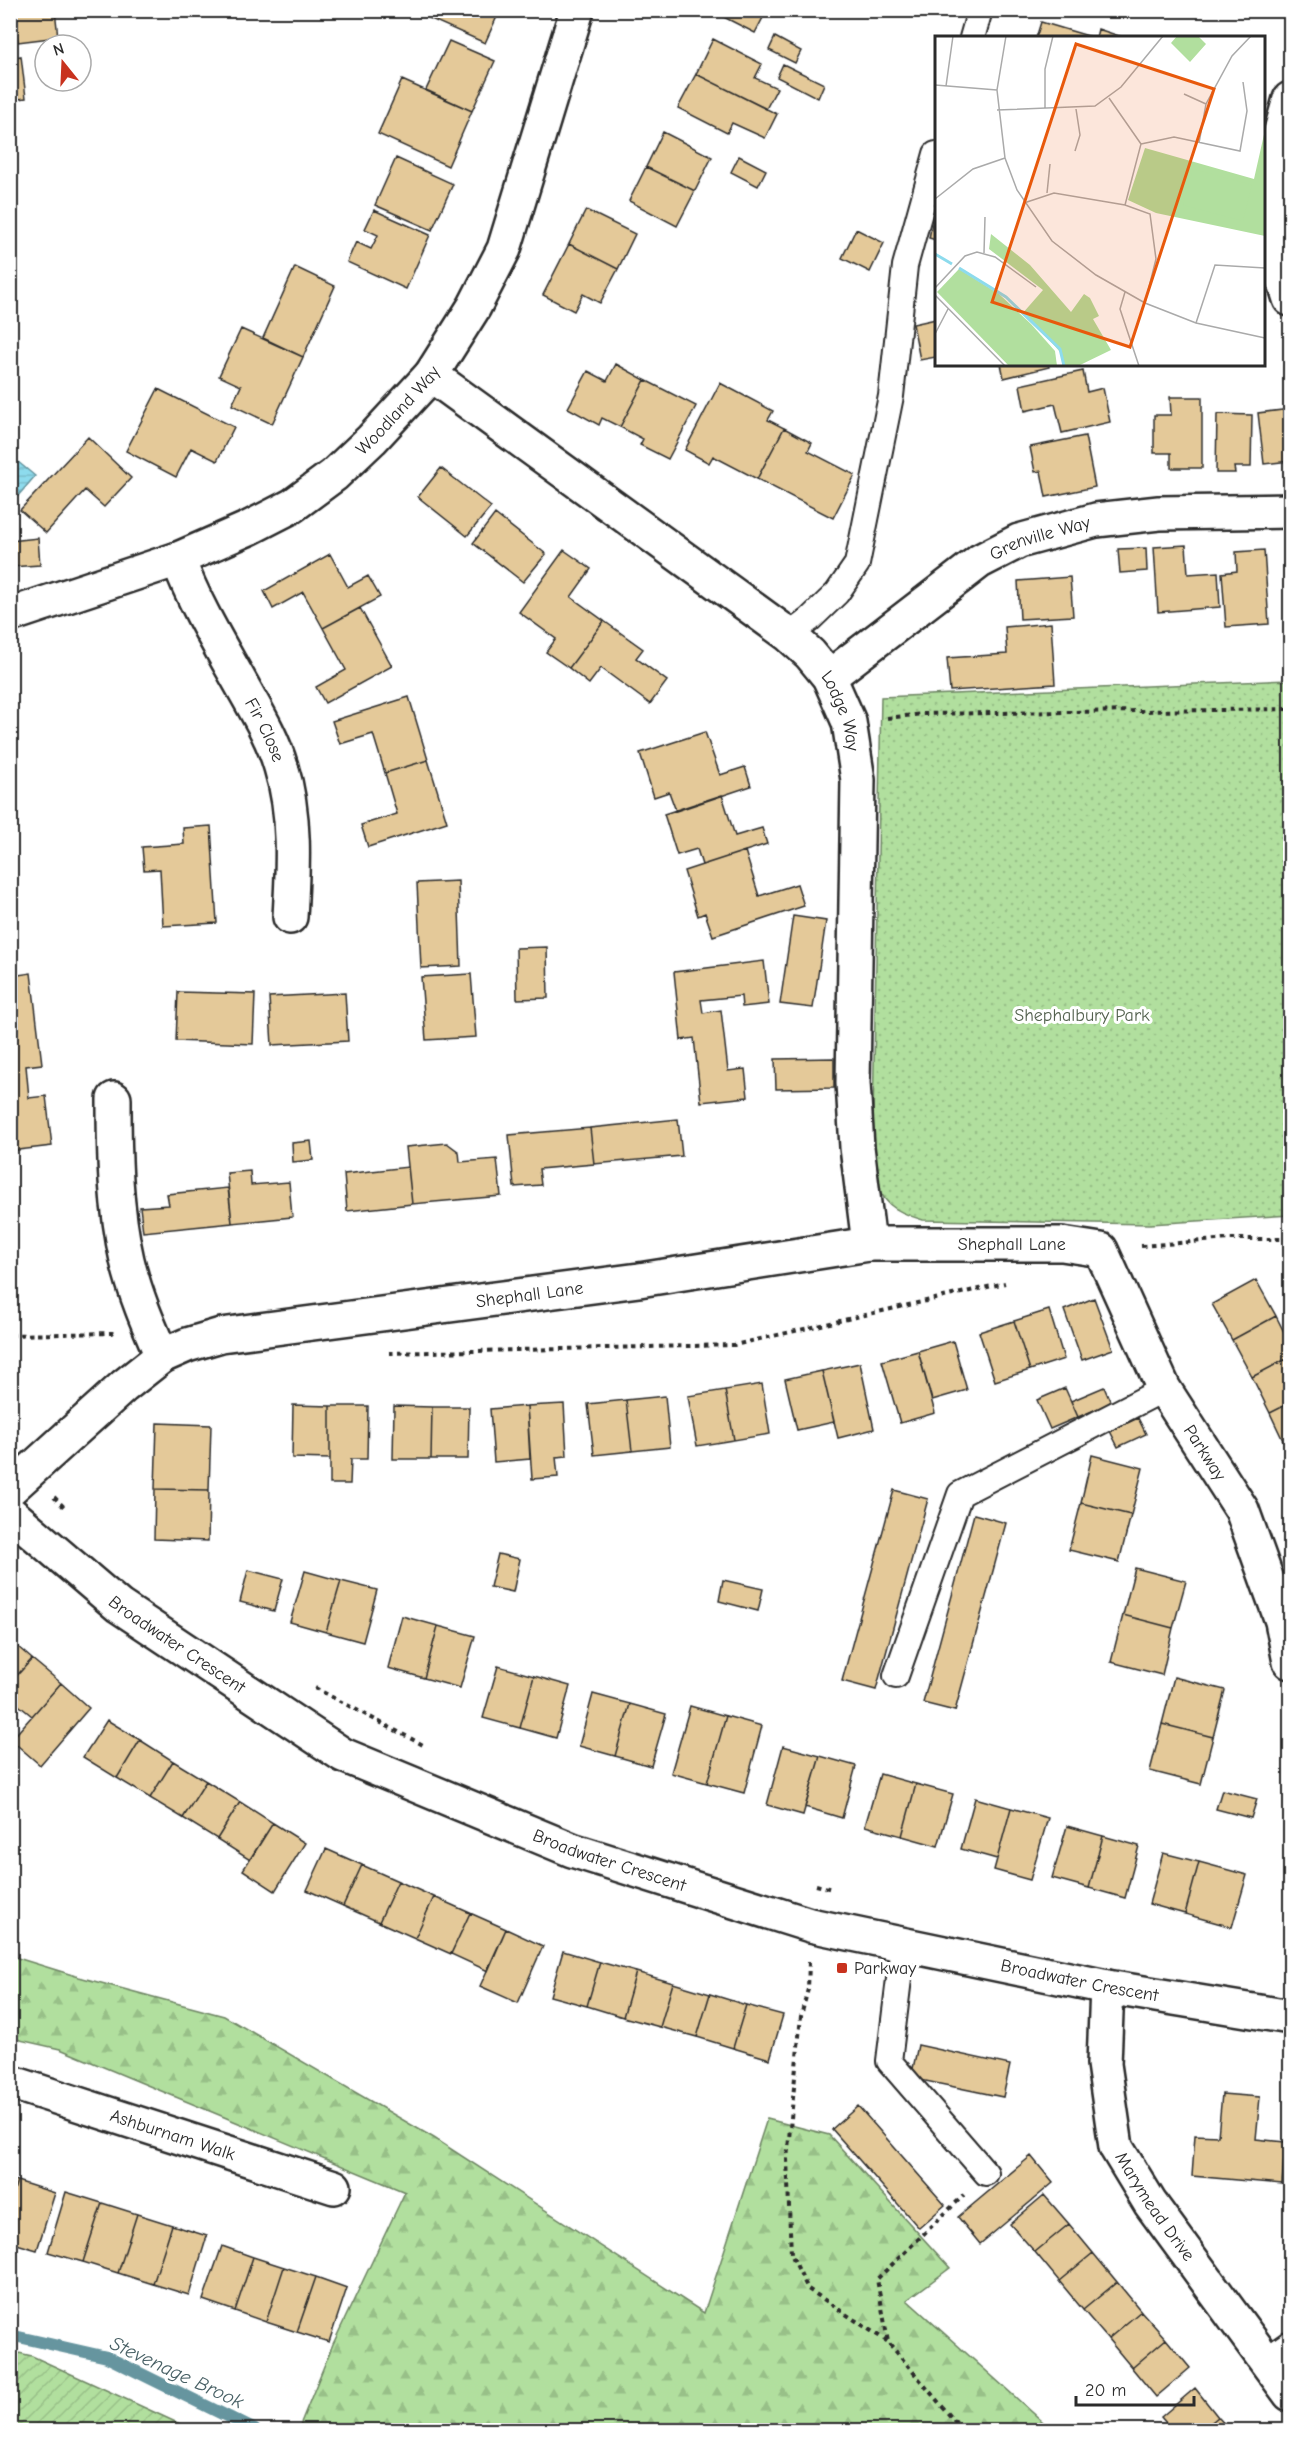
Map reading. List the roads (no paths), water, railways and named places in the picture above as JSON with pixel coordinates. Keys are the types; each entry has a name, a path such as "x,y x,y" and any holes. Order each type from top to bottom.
{"street":[{"name":"Woodland Way","path":"10,615 178,559 292,506 334,475 372,439 431,375 474,307 504,249 577,10"},
{"path":"1290,99 1269,156 1272,243 1290,299"},
{"name":"Lodge Way","path":"431,375 789,635 810,654 829,677 849,722 858,780 853,1083 857,1147 870,1244"},
{"name":"Grenville Way","path":"829,677 980,561 1019,541 1096,520 1159,513 1290,511"},
{"name":"Fir Close","path":"178,559 190,591 265,728 281,767 288,796 292,829 293,875 290,916"},
{"path":"114,1099 114,1165 127,1259 140,1304 162,1356"},
{"name":"Shephall Lane","path":"19,1481 124,1386 162,1356 187,1345 221,1335 639,1280 870,1244 1062,1244 1101,1250"},
{"name":"Parkway","path":"1101,1250 1164,1389 1242,1510 1282,1621 1290,1662"},
{"name":"Broadwater Crescent","path":"10,1512 119,1606 343,1755 572,1850 810,1925 1107,1987 1290,2017"},
{"name":"Marymead Drive","path":"1107,1987 1104,2064 1116,2147 1150,2203 1278,2352 1290,2394"},
{"name":"Ashburnam Walk","path":"10,2082 334,2187"}],"lane":[{"path":"973,36 980,10"},
{"path":"789,635 809,620 837,593 857,564 891,396 905,266 935,158"},
{"path":"896,1676 960,1494 1164,1389"},
{"path":"903,1946 889,2061 986,2173"}],"water":[{"path":"17,461 35,476 11,504 11,469"}],"waterway":[{"name":"Stevenage Brook","path":"10,2335 107,2357 255,2430"}],"place":[{"name":"Parkway","path":"842,1968"}],"park label":[{"name":"Shephalbury Park","path":"1082,1015"}]}
